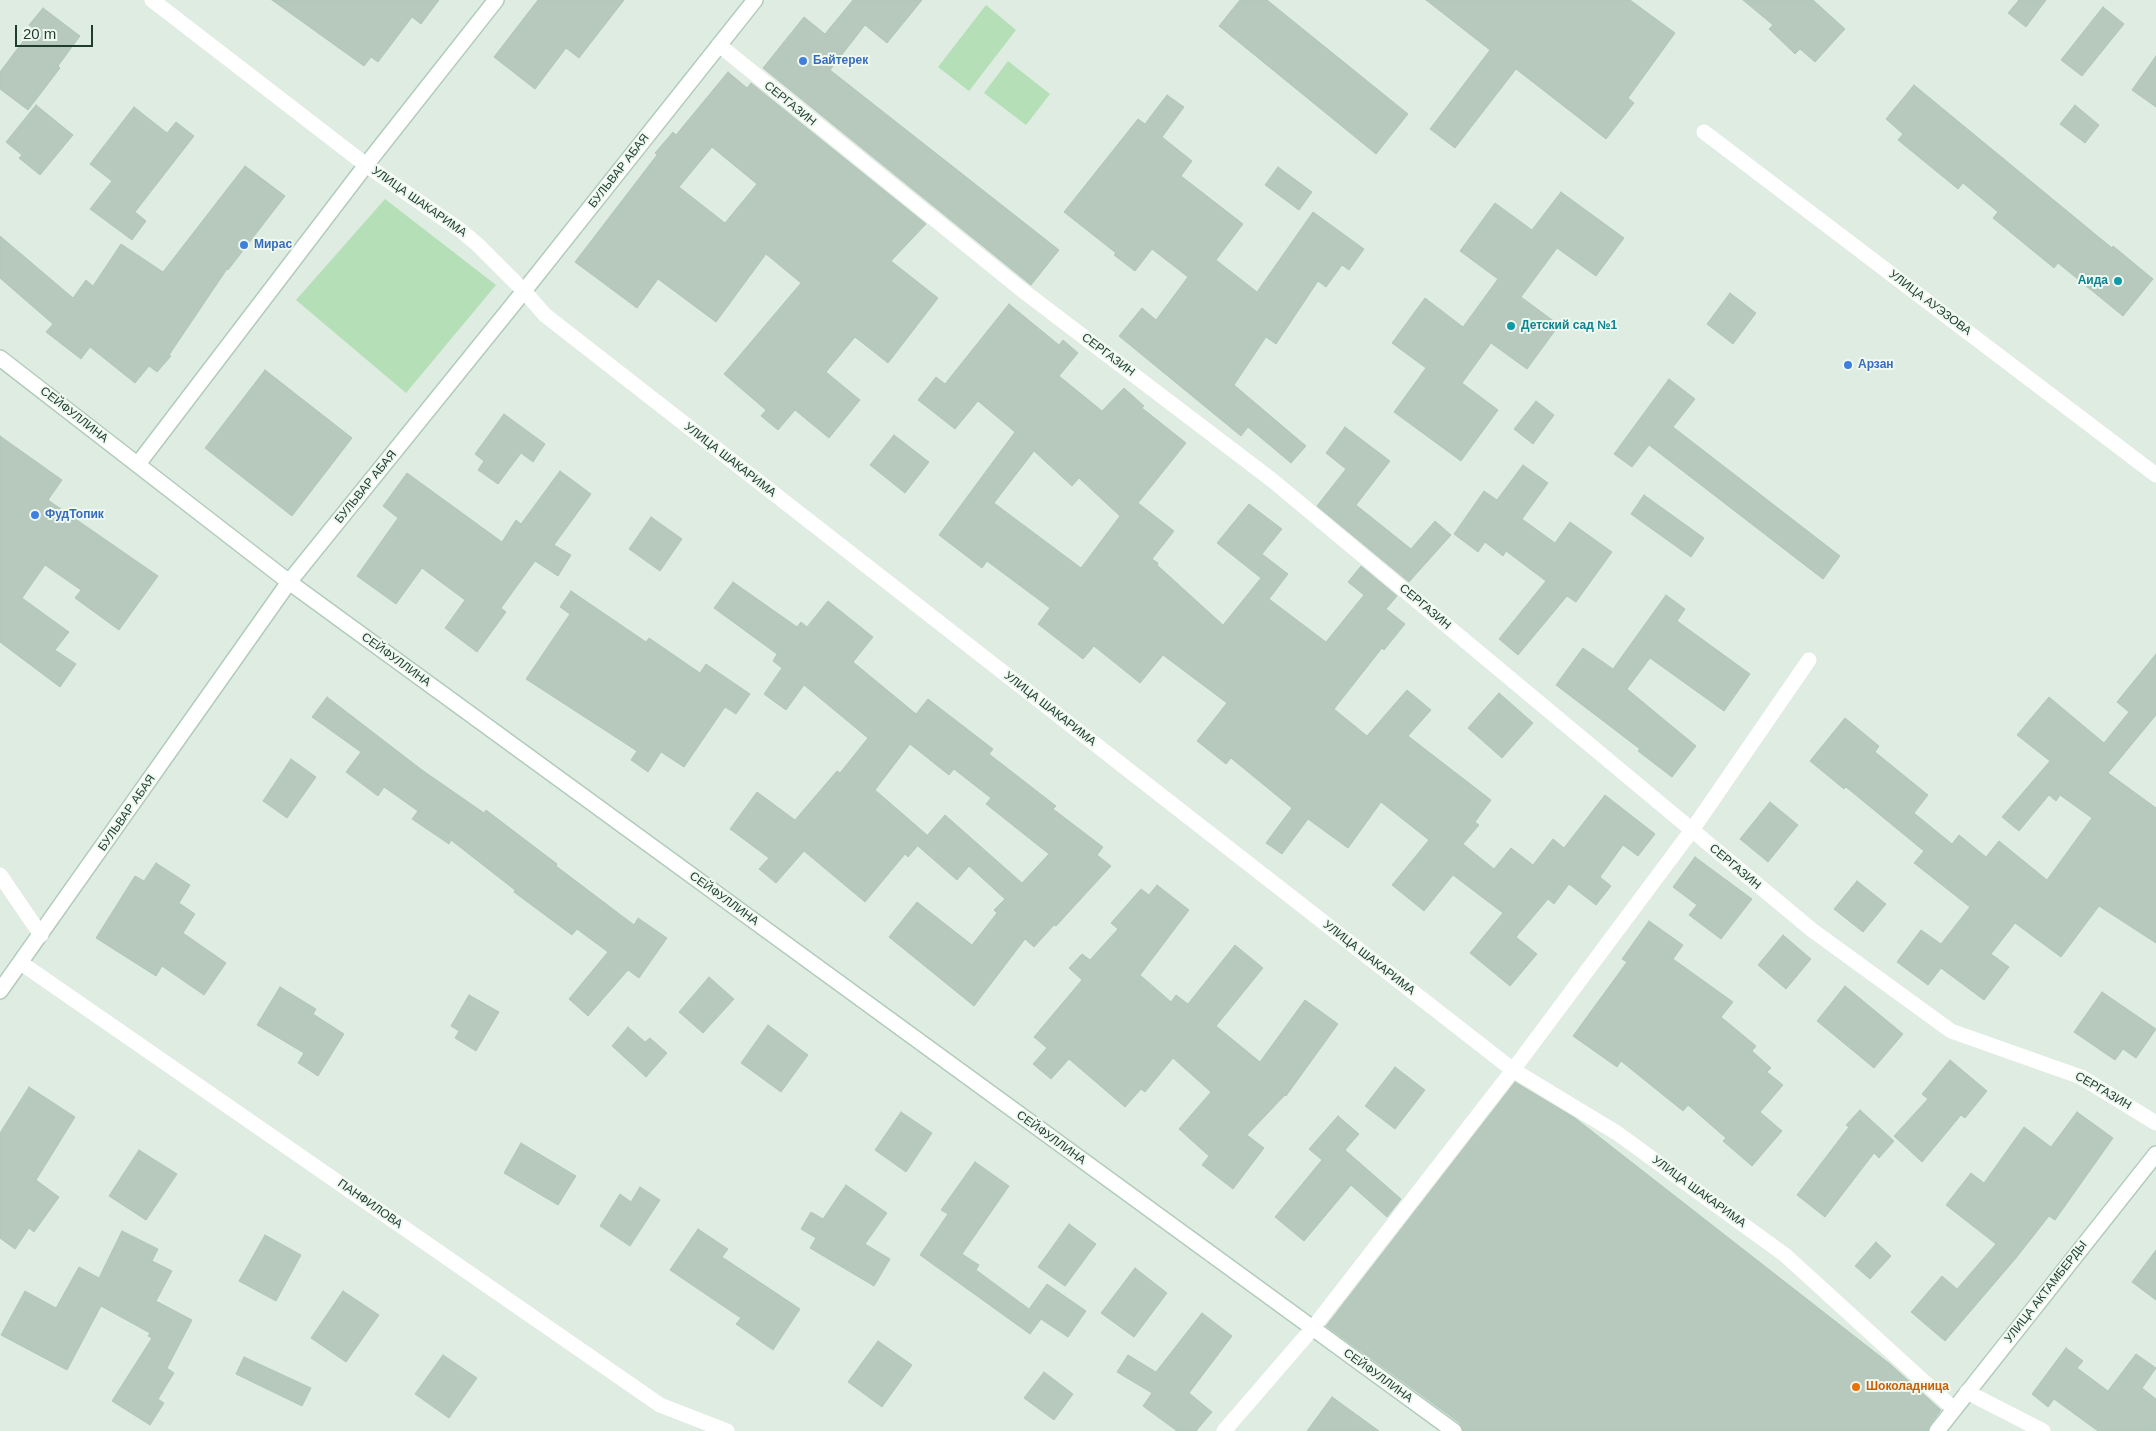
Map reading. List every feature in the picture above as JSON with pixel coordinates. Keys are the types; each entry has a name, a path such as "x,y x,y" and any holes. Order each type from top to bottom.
{"street":[{"name":"УЛИЦА ШАКАРИМА","path":"152,0 366,164 460,230 477,244 552,321 1513,1070 1616,1133 1785,1254 1954,1409"},
{"path":"138,464 366,164 496,0"},
{"name":"БУЛЬВАР АБАЯ","path":"0,991 289,582 524,291 754,0"},
{"name":"СЕРГАЗИН","path":"719,45 1022,290 1272,480 1812,930 1951,1031 2081,1077 2156,1123"},
{"name":"УЛИЦА АУЭЗОВА","path":"1704,132 2156,475"},
{"name":"СЕЙФУЛЛИНА","path":"0,358 289,582 1454,1431"},
{"path":"1224,1431 1312,1329 1513,1070 1692,830 1809,660"},
{"path":"0,875 41,935"},
{"name":"ПАНФИЛОВА","path":"21,963 660,1405 727,1431"},
{"name":"УЛИЦА АКТАМБЕРДЫ","path":"1937,1431 2156,1154"},
{"path":"1967,1392 2043,1431"}],"green space":[{"path":"986,5 1016,30 969,91 938,67"},
{"path":"1008,61 1050,94 1026,125 984,93"},
{"path":"385,199 496,285 406,393 296,300"}],"building":[{"path":"272,0 439,0 421,24 412,17 378,62 371,57 364,66"},
{"path":"538,0 624,0 579,58 566,48 535,89 494,57"},
{"path":"853,0 922,0 887,43 865,25 830,70 1059,250 1031,285 763,68 804,17 825,34"},
{"path":"1240,0 1267,0 1408,114 1376,154 1219,26"},
{"path":"1426,0 1630,0 1675,33 1628,98 1634,103 1606,139 1516,69 1455,148 1430,129 1490,50"},
{"path":"1743,0 1813,0 1845,29 1815,62 1800,49 1795,54 1769,29 1773,25"},
{"path":"2019,0 2046,0 2026,27 2008,13"},
{"path":"2103,7 2124,24 2082,76 2061,60"},
{"path":"43,8 80,36 58,66 60,68 28,110 0,89 0,72 33,28 29,25"},
{"path":"2156,56 2156,107 2132,90"},
{"path":"728,72 747,88 751,83 926,224 891,261 938,298 888,363 855,337 826,372 860,400 829,438 795,410 778,430 761,416 766,410 724,374 801,283 766,254 716,322 658,279 637,308 575,262 657,155 655,153 673,132 676,135","holes":["712,147 757,184 725,223 679,187"]},
{"path":"1914,85 2112,248 2113,246 2153,279 2123,316 2058,263 2054,268 1993,218 1998,212 1963,183 1958,189 1898,140 1903,134 1886,119"},
{"path":"1167,95 1184,107 1162,137 1192,161 1181,176 1243,224 1216,260 1257,292 1313,212 1364,249 1349,270 1342,265 1326,287 1318,281 1276,344 1266,337 1234,385 1306,446 1291,463 1248,427 1241,436 1119,336 1142,308 1156,320 1188,277 1152,249 1135,271 1114,255 1116,253 1064,212 1138,119 1145,124"},
{"path":"36,105 73,135 40,175 19,158 22,155 6,142"},
{"path":"2075,105 2099,125 2085,143 2060,124"},
{"path":"134,107 167,133 176,122 194,136 135,212 146,221 132,240 90,209 112,181 90,164"},
{"path":"245,166 285,196 227,269 169,355 171,356 157,372 149,366 135,383 90,347 81,359 46,332 53,324 0,278 0,236 73,298 86,280 93,286 121,244 163,272"},
{"path":"1278,167 1312,192 1299,210 1265,185"},
{"name":"Детский сад №1","path":"1561,192 1624,238 1596,276 1557,248 1521,297 1559,325 1527,369 1491,343 1462,383 1498,410 1461,461 1394,412 1426,368 1392,343 1425,298 1463,327 1498,279 1460,251 1495,203 1532,230"},
{"path":"1730,293 1756,313 1733,344 1707,324"},
{"path":"1009,304 1059,345 1063,340 1078,353 1059,376 1102,411 1124,388 1144,406 1142,408 1186,443 1138,503 1174,531 1152,559 1223,625 1261,578 1217,543 1249,504 1282,529 1262,554 1288,574 1269,599 1326,642 1364,595 1348,582 1361,566 1397,596 1386,609 1405,624 1384,650 1382,648 1334,709 1367,736 1407,690 1431,710 1408,736 1491,800 1475,822 1479,825 1463,844 1494,869 1511,848 1533,865 1553,839 1564,848 1605,795 1655,834 1638,856 1623,845 1600,877 1611,886 1596,905 1569,884 1554,904 1548,899 1516,937 1537,954 1510,986 1470,953 1503,913 1453,875 1424,911 1392,885 1429,840 1381,802 1348,848 1308,819 1282,854 1266,843 1292,808 1231,758 1226,764 1197,741 1227,703 1163,655 1140,683 1094,646 1083,659 1038,624 1050,608 987,561 982,568 939,535 1015,432 978,401 955,429 918,400 936,377 945,384","holes":["1034,451 1072,486 1079,478 1120,516 1081,568 994,503"]},
{"path":"265,370 352,438 292,516 205,448"},
{"path":"1669,379 1695,399 1673,427 1840,556 1823,579 1649,445 1632,467 1614,454"},
{"path":"1536,401 1554,415 1533,444 1514,429"},
{"path":"504,414 545,444 533,462 521,453 498,484 478,470 484,461 475,454"},
{"path":"1345,427 1390,461 1356,505 1411,549 1435,521 1451,535 1409,582 1317,506 1346,469 1326,453"},
{"path":"894,435 929,462 905,493 870,465"},
{"path":"0,436 62,480 48,500 158,576 119,630 75,598 81,590 45,565 22,598 69,632 55,650 76,664 60,687 0,642"},
{"path":"1523,465 1548,483 1522,519 1555,543 1570,522 1612,552 1576,602 1567,596 1518,655 1499,639 1546,581 1506,551 1503,556 1485,542 1478,552 1454,534 1484,491 1497,500"},
{"path":"560,471 591,494 554,545 571,555 558,576 535,561 501,608 506,612 477,652 445,628 465,600 422,568 396,604 357,576 398,518 383,506 407,473 502,542 516,520 521,524"},
{"path":"1644,495 1704,538 1691,557 1631,514"},
{"path":"651,517 682,539 660,571 629,549"},
{"path":"733,582 797,627 801,622 807,627 828,601 873,637 853,662 916,714 928,699 993,749 989,754 1056,806 1053,809 1103,847 1097,855 1111,866 1034,947 1025,939 974,1006 889,937 917,902 972,945 997,913 994,910 1005,899 969,866 957,880 918,846 945,815 1022,883 1049,854 986,804 991,798 954,769 949,775 910,744 875,790 927,835 908,857 905,854 865,902 804,851 776,883 759,869 769,858 730,829 757,792 795,820 837,771 840,773 868,738 804,685 786,710 764,694 782,668 773,661 777,654 714,608"},
{"path":"571,591 646,642 649,638 700,673 706,664 750,694 736,714 725,707 684,767 661,752 648,772 631,760 637,751 526,679 570,614 560,607"},
{"path":"1666,595 1685,609 1677,621 1750,674 1724,711 1650,658 1627,689 1696,746 1672,777 1638,751 1640,749 1556,685 1583,648 1613,669"},
{"path":"2156,654 2156,715 2108,773 2156,808 2156,943 2099,906 2061,957 2015,923 1991,954 2009,967 1984,1000 1941,968 1928,985 1897,962 1921,930 1941,944 1970,907 1914,863 1924,851 1846,787 1844,789 1810,761 1845,718 1879,746 1875,752 1928,795 1914,813 1952,844 1959,835 1986,857 1999,841 2047,880 2092,818 2060,795 2056,801 2049,795 2019,831 2002,817 2050,761 2017,735 2049,697 2104,743 2129,712 2117,702"},
{"path":"1499,693 1533,723 1502,758 1468,728"},
{"path":"327,697 422,770 484,813 486,810 634,925 638,918 667,938 639,978 628,970 588,1016 569,999 608,952 577,929 572,935 514,892 515,890 451,840 449,844 412,819 418,811 384,787 378,796 346,772 361,752 312,717"},
{"path":"291,759 316,777 287,818 263,801"},
{"path":"1770,802 1798,825 1768,862 1740,839"},
{"path":"1695,857 1752,899 1721,939 1689,915 1697,905 1673,887"},
{"path":"156,863 190,885 179,903 195,914 183,933 226,963 204,995 162,966 156,976 96,938 135,876 144,881"},
{"path":"1857,881 1886,904 1863,932 1834,909"},
{"path":"1157,885 1189,910 1140,975 1171,1002 1176,995 1188,1004 1235,945 1263,968 1216,1026 1260,1062 1305,1000 1338,1024 1286,1096 1247,1135 1264,1148 1233,1189 1202,1165 1209,1156 1179,1129 1211,1092 1173,1058 1145,1092 1141,1089 1125,1107 1069,1059 1051,1079 1033,1064 1047,1048 1034,1037 1082,980 1069,968 1082,954 1090,960 1118,929 1111,923 1141,889 1149,895"},
{"path":"1649,921 1683,945 1673,959 1733,1002 1721,1017 1756,1046 1752,1051 1771,1068 1767,1072 1783,1085 1760,1112 1782,1131 1752,1166 1723,1141 1726,1138 1688,1105 1683,1111 1621,1061 1617,1067 1573,1036 1627,962 1622,959"},
{"path":"1783,935 1811,959 1786,989 1758,965"},
{"path":"709,977 734,999 703,1033 679,1012"},
{"path":"1845,986 1903,1034 1874,1068 1817,1021"},
{"path":"280,987 316,1009 313,1014 344,1034 318,1076 298,1063 304,1053 257,1025"},
{"path":"2102,992 2156,1029 2136,1058 2123,1049 2115,1060 2074,1032"},
{"path":"469,995 499,1012 476,1051 455,1038 459,1031 451,1026"},
{"path":"768,1025 808,1055 781,1092 741,1063"},
{"path":"628,1027 645,1042 650,1038 667,1053 646,1077 612,1046"},
{"path":"1950,1060 1987,1091 1965,1118 1961,1115 1922,1162 1894,1136 1928,1099 1922,1094"},
{"path":"1395,1067 1425,1090 1395,1129 1365,1106"},
{"path":"1515,1082 1575,1118 1890,1364 1941,1410 1928,1431 1463,1431 1460,1423 1326,1326"},
{"path":"29,1087 75,1117 36,1180 59,1197 34,1232 29,1228 15,1249 0,1238 0,1133"},
{"path":"1860,1110 1894,1141 1879,1158 1874,1153 1825,1217 1797,1195 1849,1127 1846,1125"},
{"path":"901,1112 932,1133 906,1172 875,1150"},
{"path":"2077,1112 2113,1138 2055,1220 2049,1216 1945,1341 1911,1312 1942,1276 1957,1289 1996,1244 1946,1205 1971,1173 1984,1183 2024,1127 2051,1147"},
{"path":"1338,1116 1359,1134 1345,1150 1401,1199 1387,1217 1351,1185 1304,1241 1275,1217 1322,1160 1309,1149"},
{"path":"521,1143 576,1176 558,1205 504,1173"},
{"path":"139,1150 177,1174 146,1220 109,1196"},
{"path":"975,1162 1009,1186 962,1254 979,1265 976,1270 1029,1309 1047,1284 1086,1311 1068,1337 1041,1319 1030,1334 920,1255 948,1214 941,1210"},
{"path":"846,1185 887,1213 865,1244 890,1259 874,1286 810,1248 816,1238 801,1229 811,1212 823,1219"},
{"path":"640,1187 660,1200 630,1246 600,1226 620,1194 631,1202"},
{"path":"1069,1224 1096,1244 1065,1286 1038,1267"},
{"path":"698,1229 728,1249 722,1257 800,1309 773,1350 736,1324 741,1318 670,1270"},
{"path":"122,1231 158,1249 152,1261 172,1271 156,1301 192,1320 167,1368 174,1373 158,1399 164,1403 150,1425 112,1401 152,1338 148,1336 150,1333 101,1306 67,1370 1,1335 25,1291 56,1308 79,1267 99,1278"},
{"path":"265,1235 301,1255 276,1301 239,1281"},
{"path":"1876,1242 1891,1256 1870,1279 1855,1266"},
{"path":"2156,1250 2156,1300 2132,1282"},
{"path":"1135,1268 1167,1293 1134,1337 1101,1313"},
{"path":"343,1291 379,1315 346,1362 311,1338"},
{"path":"1202,1313 1232,1336 1189,1393 1212,1412 1196,1431 1177,1431 1143,1406 1152,1393 1117,1372 1128,1355 1156,1372"},
{"path":"878,1341 912,1365 882,1407 848,1382"},
{"path":"2066,1348 2083,1361 2077,1368 2108,1391 2136,1354 2156,1368 2142,1388 2156,1399 2156,1431 2098,1431 2054,1399 2048,1407 2032,1394"},
{"path":"443,1355 477,1378 449,1418 415,1394"},
{"path":"244,1357 311,1388 302,1406 236,1374"},
{"path":"1044,1372 1073,1394 1054,1420 1024,1398"},
{"path":"1332,1397 1379,1431 1307,1431"}],"place":[{"name":"Байтерек","path":"803,61"},
{"name":"Мирас","path":"244,245"},
{"name":"Аида","path":"2118,281"},
{"name":"Детский сад №1","path":"1511,326"},
{"name":"Арзан","path":"1848,365"},
{"name":"ФудТопик","path":"35,515"},
{"name":"Шоколадница","path":"1856,1387"}]}
